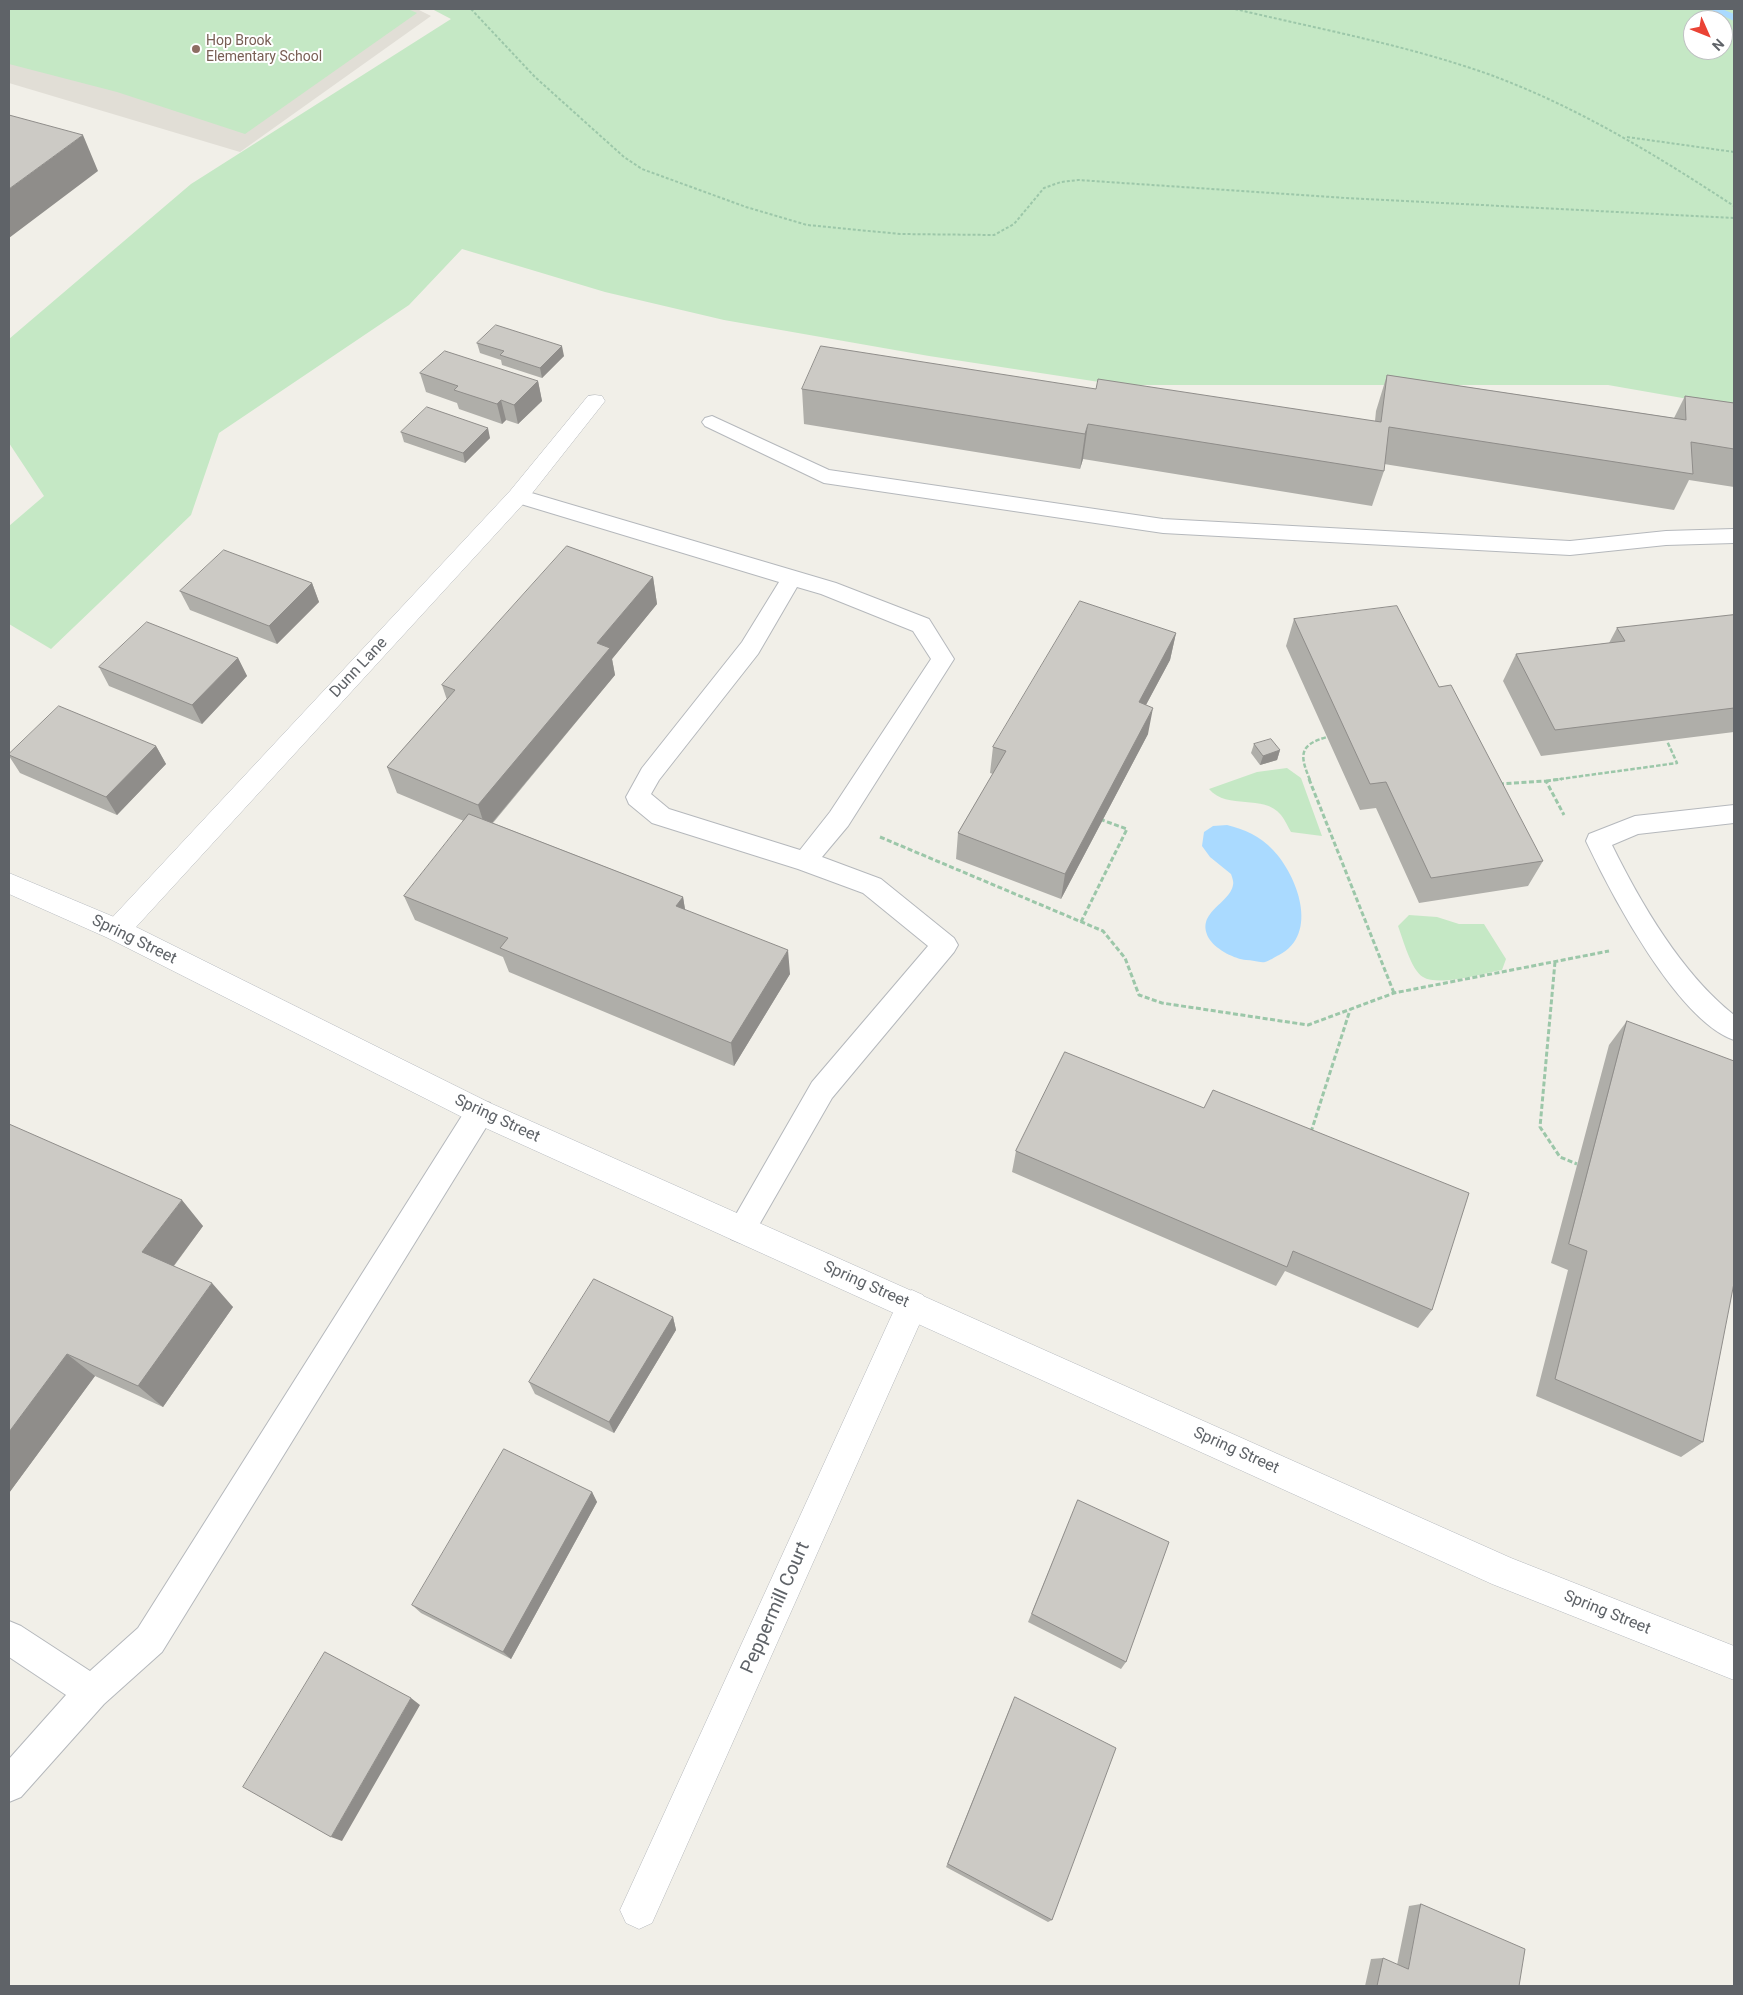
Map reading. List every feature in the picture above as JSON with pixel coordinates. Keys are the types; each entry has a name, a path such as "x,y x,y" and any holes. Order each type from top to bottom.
{"main road":[{"name":"Dunn Lane","path":"117,930 518,496 595,401"},
{"name":"Spring Street","path":"9,883 117,930 480,1112 1504,1572 1734,1663"},
{"name":"Peppermill Court","path":"639,1910 912,1305"}],"lane":[{"path":"712,422 824,476 1163,526 1570,548 1666,538 1734,536"},
{"path":"518,496 828,588 921,625 943,659 839,819 805,861"},
{"path":"741,1230 822,1090 945,945 872,886 805,861 661,816 638,797 650,774 750,648 792,578"},
{"path":"1734,814 1710,815 1635,825 1598,841 1612,870 1669,964 1719,1020 1734,1029"},
{"path":"9,1786 92,1692 150,1640 480,1112"},
{"path":"9,1638 92,1692"}],"path":[{"path":"471,9 535,77 624,157 642,169 746,207 807,225 842,230 908,234 994,235 1006,232 1016,224 1034,196 1052,184 1086,181 1193,190 1451,205 1734,218"},
{"path":"1235,9 1368,39 1460,64 1532,92 1624,136 1734,206"},
{"path":"1624,136 1734,152"},
{"path":"1327,737 1313,740 1304,748 1302,760 1394,993"},
{"path":"1496,784 1546,781 1677,763 1666,741"},
{"path":"1546,781 1561,813 1598,841"},
{"path":"839,819 1104,931 1125,958 1140,995 1162,1002 1308,1025 1394,993 1654,942"},
{"path":"1081,922 1127,829 1102,820"},
{"path":"1555,962 1540,1127 1560,1157 1577,1164"},
{"path":"1310,1135 1351,1009"}],"shaded area":[{"name":"Hop Brook Elementary School","path":"9,9 417,9 431,16 240,152 9,83"}],"green space":[{"name":"Hop Brook Elementary School","path":"9,9 408,9 417,13 245,134 117,92 9,64"},
{"path":"432,9 1734,9 1734,407 1608,385 1119,385 929,356 724,320 605,292 462,249 409,305 219,433 191,515 51,649 9,624 9,526 44,496 9,443 9,339 191,184 451,19"},
{"path":"1287,768 1301,778 1322,836 1291,832 1281,815 1274,808 1226,799 1217,796 1209,789 1257,772"},
{"path":"1409,915 1437,917 1459,924 1484,924 1506,959 1502,970 1440,981 1423,977 1411,961 1398,926"}],"water":[{"path":"1227,825 1252,834 1268,845 1282,861 1296,889 1300,904 1301,919 1299,933 1291,945 1279,955 1265,962 1242,959 1226,953 1213,944 1206,931 1206,923 1209,916 1226,898 1233,882 1231,874 1210,857 1202,846 1204,832 1213,826"}],"building":[{"path":"9,115 83,135 9,189"},
{"path":"496,325 562,346 540,368 500,355 504,351 477,343"},
{"path":"821,346 1096,389 1098,379 1381,422 1387,375 1686,420 1685,396 1734,403 1734,449 1691,442 1693,474 1389,427 1384,471 1088,424 1085,434 802,389"},
{"path":"445,351 538,381 514,405 501,400 497,404 454,390 458,386 420,373"},
{"path":"427,407 488,428 463,453 401,432"},
{"path":"567,546 653,577 597,643 610,648 478,805 387,767 455,690 442,685"},
{"path":"224,550 312,583 269,626 180,591"},
{"path":"1080,601 1176,633 1139,702 1153,708 1065,874 958,833 1006,751 993,747"},
{"path":"1397,606 1439,687 1451,685 1543,861 1431,878 1386,782 1370,784 1294,619"},
{"path":"1734,615 1734,708 1555,730 1516,654 1625,641 1617,628"},
{"path":"147,622 238,658 192,705 99,667"},
{"path":"59,706 156,746 106,797 9,755"},
{"path":"1271,739 1280,750 1263,756 1254,744"},
{"path":"469,814 683,897 676,906 788,950 731,1043 500,948 508,938 404,896"},
{"path":"1627,1021 1734,1061 1734,1283 1703,1442 1555,1379 1587,1251 1569,1244"},
{"path":"1065,1052 1204,1108 1213,1090 1469,1193 1432,1310 1293,1251 1287,1267 1016,1151"},
{"path":"9,1124 182,1200 142,1252 212,1283 138,1386 67,1354 9,1432"},
{"path":"594,1279 673,1317 609,1422 529,1382"},
{"path":"504,1449 592,1492 503,1652 412,1605"},
{"path":"1078,1500 1169,1542 1126,1662 1032,1614"},
{"path":"325,1652 411,1698 331,1837 243,1787"},
{"path":"1015,1697 1116,1748 1052,1920 948,1864"},
{"path":"1421,1904 1525,1949 1519,1986 1377,1986 1383,1958 1408,1969"}],"waterway":[{"path":"1714,9 1734,18"}],"place":[{"name":"Hop Brook Elementary School","path":"196,49"}]}
